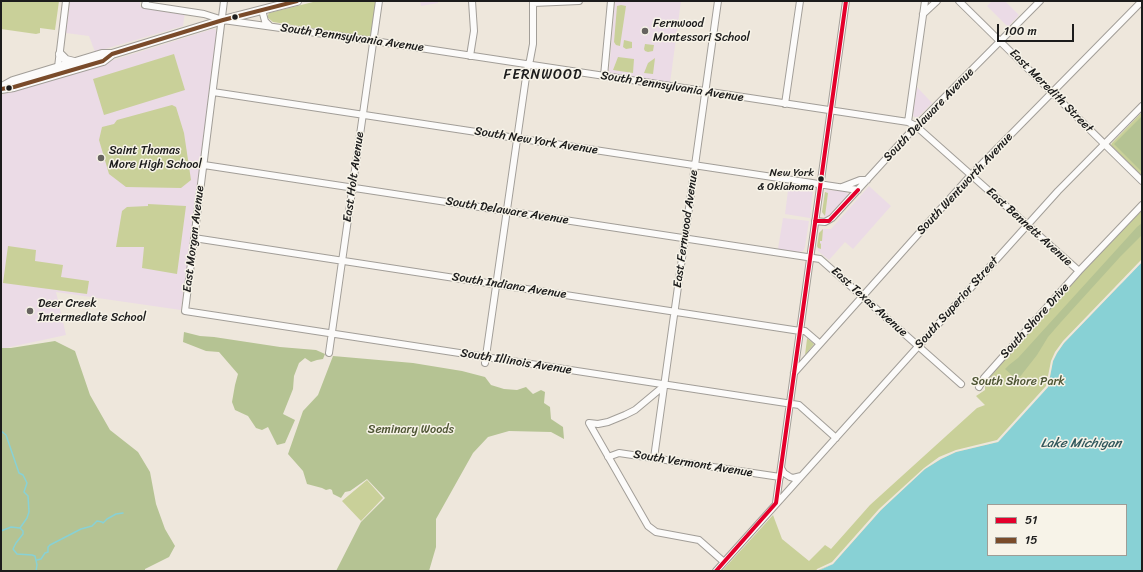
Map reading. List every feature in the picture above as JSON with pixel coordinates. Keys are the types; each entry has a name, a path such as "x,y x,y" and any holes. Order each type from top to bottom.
{"main road":[{"path":"1,88 14,87 59,70 74,62 102,54 112,54 223,20 297,1"},
{"path":"60,54 66,60 74,62"},
{"path":"59,70 103,61 112,54"}],"street":[{"path":"59,70 66,1"},
{"name":"East Morgan Avenue","path":"185,311 223,20 224,1"},
{"name":"East Holt Avenue","path":"329,353 379,1"},
{"path":"470,56 474,31 472,1"},
{"path":"485,360 528,65 533,44 533,2 579,1"},
{"path":"604,76 611,1"},
{"name":"East Fernwood Avenue","path":"654,458 718,1"},
{"path":"786,104 800,1"},
{"path":"776,503 846,1"},
{"path":"908,122 925,1"},
{"path":"923,14 937,1"},
{"name":"East Meredith Street","path":"959,1 1142,181"},
{"name":"South Delaware Avenue","path":"815,221 829,221 916,126 1040,1"},
{"name":"South Wentworth Avenue","path":"794,373 972,175 1142,1"},
{"name":"South Pennsylvania Avenue","path":"145,3 204,14 223,20 374,41 908,122"},
{"name":"South Pennsylvania Avenue","path":"262,10 265,21 270,26"},
{"name":"South New York Avenue","path":"213,92 858,190"},
{"name":"South Superior Street","path":"716,571 1058,191 1142,106"},
{"name":"East Bennett Avenue","path":"908,122 916,126 972,175 1078,272"},
{"name":"South Delaware Avenue","path":"204,165 810,257"},
{"path":"840,187 860,180 867,180"},
{"name":"South Shore Drive","path":"979,387 984,378 1078,272 1142,205"},
{"name":"South Indiana Avenue","path":"194,238 800,330 820,343"},
{"name":"East Texas Avenue","path":"810,257 820,259 961,384"},
{"name":"South Illinois Avenue","path":"185,311 485,360 800,405 836,438"},
{"path":"665,385 635,410 608,422 598,424 589,423 648,526 652,530 662,533 699,540 724,562"},
{"name":"South Vermont Avenue","path":"608,457 619,452 780,477"},
{"path":"781,468 784,473 790,477 793,478 801,476"}],"shaded area":[{"path":"70,1 142,1 140,2 141,7 185,12 183,26 95,52 89,36 66,33"},
{"path":"420,1 438,1 438,3 421,6"},
{"name":"Fernwood Montessori School","path":"615,1 681,1 670,83 609,72"},
{"path":"992,1 1005,1 1019,15 1008,27 987,6"},
{"name":"Saint Thomas More High School","path":"215,29 217,33 181,310 56,292 66,335 1,349 1,95"},
{"path":"917,87 932,103 917,118 914,117 913,114"},
{"path":"789,183 808,186 813,190 810,218 785,214"},
{"path":"869,186 891,206 853,249 845,242 829,260 818,251 817,246 820,232 822,229 831,229"},
{"path":"827,190 844,191 847,192 848,195 826,217 822,212 824,194"},
{"path":"783,218 809,221 803,251 799,252 778,249"}],"green space":[{"path":"1,1 59,1 55,30 40,28 40,33 36,34 1,29"},
{"path":"317,1 376,1 371,36 368,37 273,22 267,17 269,13"},
{"path":"617,6 626,6 620,46 616,45 614,42"},
{"path":"624,40 632,42 632,48 626,49 623,47"},
{"path":"645,44 654,45 653,51 645,51"},
{"path":"174,54 185,90 104,115 93,79"},
{"path":"618,57 634,59 633,73 613,70"},
{"path":"655,58 653,74 644,73 648,63"},
{"path":"172,105 176,107 184,133 191,180 181,188 126,187 109,174 99,140 102,127 114,124 117,120"},
{"path":"1142,112 1142,176 1111,145"},
{"path":"1142,116 1142,172 1114,144"},
{"path":"825,192 828,193 825,216 822,212"},
{"path":"148,204 186,206 177,274 142,268 144,247 116,247 122,211 127,207 148,206"},
{"name":"South Shore Park","path":"1142,210 1142,262 1124,280 1048,387 998,442 833,564 818,571 722,571 773,515 782,539 809,561 825,545 831,549 870,505 977,408 985,405 976,396 985,390 985,383 988,377 1081,274"},
{"path":"1142,223 1142,235 1120,257 1048,337 1037,355 1019,378 1015,378 1005,369 1018,358"},
{"path":"823,229 822,241 820,241 821,249 817,246 819,233"},
{"path":"8,246 36,250 35,261 63,265 61,277 89,281 87,294 3,283"},
{"path":"184,332 200,336 280,347 316,350 325,354 323,359 311,362 305,358 299,363 294,376 293,389 283,414 295,420 285,443 277,445 268,427 262,430 256,428 248,416 235,410 232,402 238,374 219,352 206,351 183,342"},
{"path":"807,339 814,344 805,355"},
{"path":"55,341 75,351 90,395 110,430 138,452 150,472 156,504 165,529 175,546 169,557 145,569 145,571 1,571 1,348 11,348"},
{"name":"Seminary Woods","path":"333,356 413,363 462,371 485,377 491,385 504,389 517,390 526,387 533,394 541,390 545,392 544,403 550,407 551,419 563,427 564,439 551,432 509,431 488,437 473,453 436,519 436,547 429,571 336,571 361,522 385,498 367,479 350,491 345,492 341,498 333,494 332,490 330,489 326,490 307,484 303,471 288,454 303,411 318,395"},
{"path":"367,480 383,498 361,521 342,501"}],"water":[{"name":"Lake Michigan","path":"1142,262 1142,571 818,571 833,564 881,510 925,469 956,452 998,442 1048,387 1053,361 1064,343"}],"pier":[{"path":"1141,260 1142,262 1064,343 1053,361 1048,387 998,442 956,452 925,469 881,510 833,564 816,571 817,569 832,562 879,509 924,468 939,457 956,450 997,440 1046,386 1051,361 1055,352 1063,341"}],"waterway":[{"path":"1,431 6,435 19,473 23,475 27,483 24,492 28,496 29,512 20,528"},
{"path":"37,560 41,559 45,553 48,552 48,547 50,545 81,529 92,526 97,521 103,523 116,514 123,513"},
{"path":"1,531 11,527 20,528 23,531 23,534 13,549 17,554 35,556 37,565 36,571"}],"transit line":[{"name":"15","path":"1,89 14,87 103,61 112,54 223,20 297,1"},
{"name":"51","path":"716,571 776,503 846,1"},
{"name":"51","path":"815,221 829,221 858,190"}],"place":[{"name":"Fernwood Montessori School","path":"645,31"},
{"name":"Saint Thomas More High School","path":"101,158"},
{"name":"New York & Oklahoma","path":"821,179"},
{"name":"Deer Creek Intermediate School","path":"30,311"}],"district":[{"name":"FERNWOOD","path":"543,75"}]}
